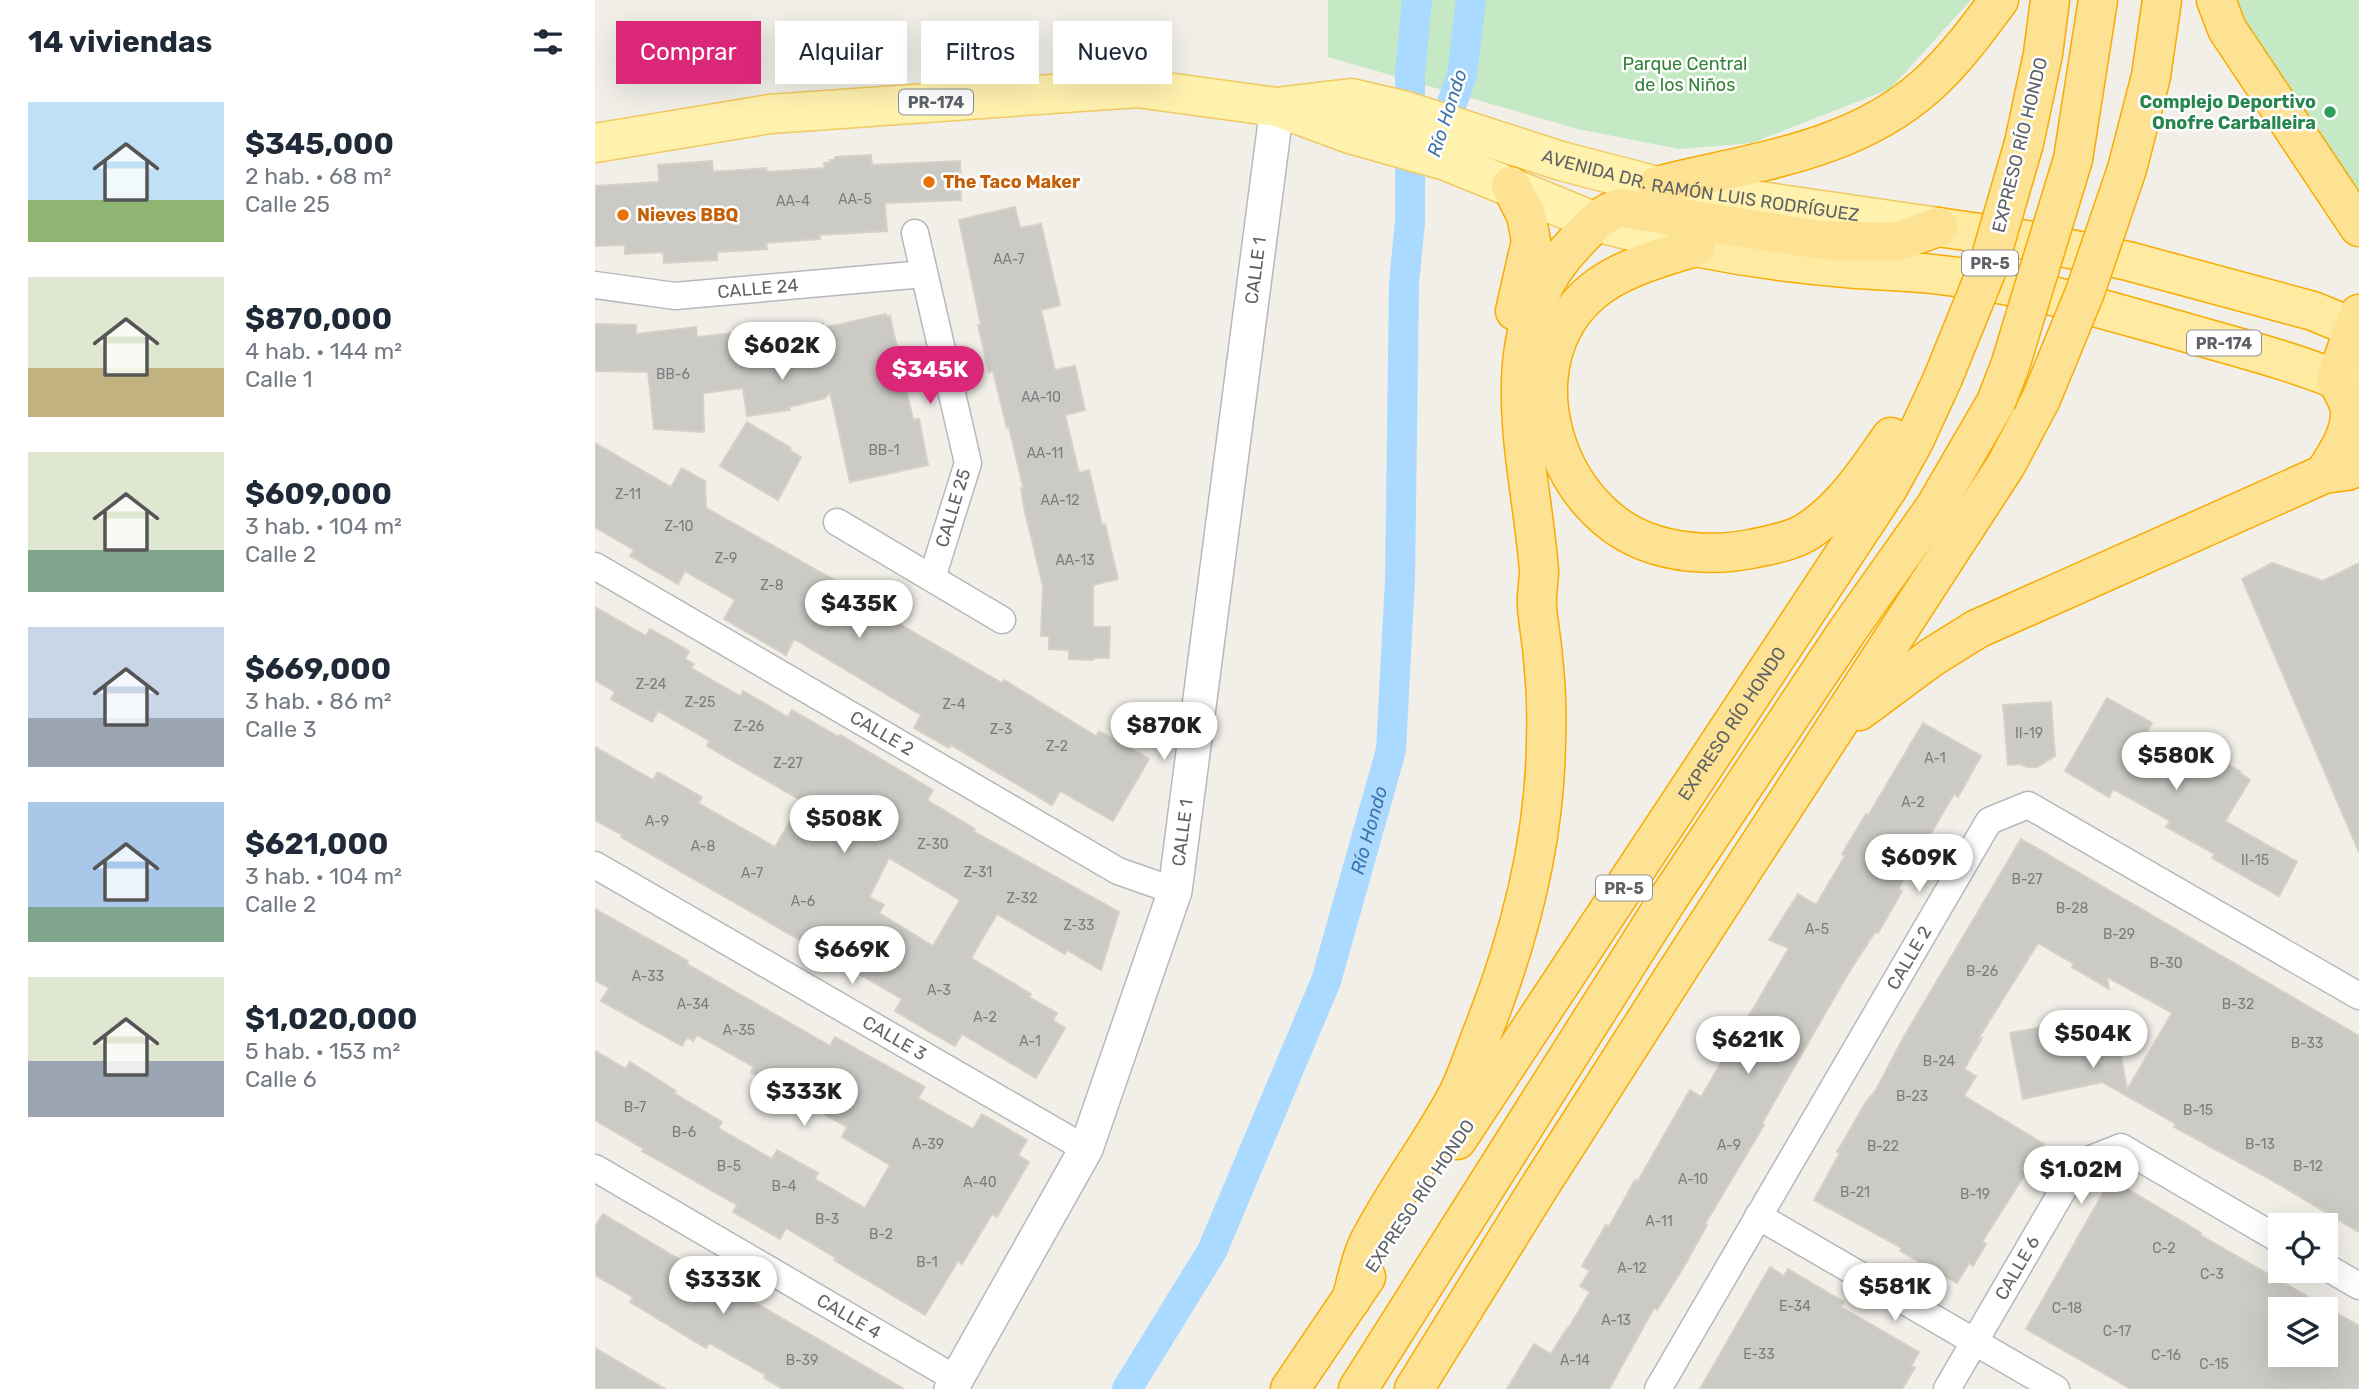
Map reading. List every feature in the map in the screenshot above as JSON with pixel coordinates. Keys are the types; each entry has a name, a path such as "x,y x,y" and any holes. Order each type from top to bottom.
{"highway":[{"path":"1657,186 1811,149 1887,116 1927,86 1999,0"},
{"name":"EXPRESO RÍO HONDO","path":"1290,1389 1888,488 1914,441 1988,267 2024,143 2043,54 2050,0"},
{"path":"1414,1389 1683,962 2007,465 2041,399 2085,292 2127,169 2151,76 2162,0"},
{"path":"2216,0 2227,29 2359,227"},
{"path":"1358,1389 1668,899 1848,630 1935,507 1996,402 2010,366 2073,159 2095,6"},
{"path":"1351,1300 1369,1241 1459,1091 1519,929 1540,832 1545,786 1544,660 1536,604 1527,578 1505,378 1507,347 1531,241 1526,215 1511,186"},
{"path":"1536,604 1539,573 1522,433 1522,363 1538,297 1554,269 1596,222 1610,211 1620,208 1821,240 1896,242 1938,227"},
{"name":"AVENIDA DR. RAMÓN LUIS RODRÍGUEZ","path":"1938,227 2027,240 2128,261 2357,324"},
{"path":"1695,247 1653,260 1593,291 1573,313 1556,341 1549,365 1546,398 1550,426 1564,460 1572,477 1594,505 1626,531 1655,545 1690,552 1735,552 1770,545 1809,531 1862,479 1893,434 1943,378"},
{"name":"AVENIDA DR. RAMÓN LUIS RODRÍGUEZ","path":"1695,247 1745,257 1954,277 2053,296 2241,348 2348,384"},
{"path":"1836,730 1932,657 1977,629 2342,470 2343,442 2350,409 2348,384 2357,324"}],"main road":[{"name":"AVENIDA DR. RAMÓN LUIS RODRÍGUEZ","path":"595,143 770,114 1137,89 1469,129 1529,150 1657,186 1938,227"},
{"name":"AVENIDA DR. RAMÓN LUIS RODRÍGUEZ","path":"1351,116 1446,161 1596,222 1695,247"}],"street":[{"name":"CALLE 1","path":"953,1384 1086,1149 1175,891 1277,107"},
{"name":"CALLE 25","path":"915,233 968,463 932,578"},
{"name":"CALLE 24","path":"595,285 675,296 923,274"},
{"path":"838,522 1002,620"},
{"name":"CALLE 2","path":"595,566 1118,871 1175,891"},
{"name":"CALLE 2","path":"1658,1389 1989,821 2028,804 2359,996"},
{"name":"CALLE 3","path":"595,865 1086,1149"},
{"name":"CALLE 6","path":"1947,1389 2078,1164 2121,1147 2268,1233"},
{"name":"CALLE 4","path":"595,1168 953,1384"},
{"path":"1758,1216 2056,1389"},
{"path":"2338,1273 2359,1286"}],"green space":[{"name":"Parque Central de los Niños","path":"1328,0 1971,0 1890,89 1752,143 1679,149 1578,129 1328,57"},
{"name":"Complejo Deportivo Onofre Carballeira","path":"2231,0 2359,0 2359,196"}],"building":[{"path":"871,155 872,165 960,161 961,200 885,203 887,231 819,235 820,239 766,243 767,249 717,252 717,260 664,263 663,252 625,254 625,245 595,246 595,186 659,182 658,165 712,161 713,172 766,168 767,172 825,168 824,163 835,160 835,157"},
{"path":"1015,207 1020,228 1041,224 1060,305 1041,310 1055,370 1075,366 1085,410 1065,415 1079,473 1089,470 1118,579 1093,585 1093,627 1110,627 1109,658 1069,659 1069,650 1049,649 1049,636 1041,636 1043,586 1025,512 1023,487 1009,427 1007,428 993,371 989,372 978,325 981,325 959,220"},
{"path":"886,314 887,317 890,316 913,420 919,419 928,465 850,482 830,392 825,398 789,407 790,410 747,416 743,388 703,393 704,432 654,429 648,372 595,371 595,324 636,325 636,334 696,327 697,337 733,333 733,340 789,328 790,331 823,324 823,328"},
{"path":"747,422 791,448 789,450 801,457 778,500 720,466"},
{"path":"595,443 671,487 682,468 705,481 706,508 859,594 856,599 1002,683 1004,680 1096,736 1099,731 1149,759 1113,821 1060,791 1052,805 951,745 949,748 914,728 921,715 794,639 786,655 724,619 735,600 685,571 678,584 630,556 634,550 595,527"},
{"path":"2272,563 2323,581 2359,563 2359,852 2242,579"},
{"path":"595,607 646,636 650,629 689,651 685,659 694,664 691,668 740,696 743,691 788,717 792,710 839,737 840,735 933,790 927,800 975,829 973,831 1119,912 1101,970 1067,950 1065,954 997,914 971,958 1057,1013 1053,1020 1065,1028 1036,1078 962,1034 955,1046 925,1029 895,1011 902,999 595,820 595,747 653,780 658,772 702,797 698,803 775,847 802,801 707,746 710,741 658,711 652,722 611,699 615,692 595,680","holes":["889,858 960,900 933,946 879,913 884,905 869,897"]},
{"path":"2107,698 2152,723 2145,735 2201,767 2209,753 2250,780 2225,821 2297,862 2279,896 2212,858 2215,854 2166,827 2170,821 2113,789 2109,797 2065,771"},
{"path":"2051,702 2055,756 2037,767 2008,765 2003,705"},
{"path":"1923,723 1981,756 1958,797 1954,794 1898,889 1902,891 1878,933 1875,932 1846,977 1762,1123 1764,1125 1705,1224 1707,1225 1686,1263 1657,1310 1654,1308 1609,1389 1507,1389 1534,1344 1551,1354 1568,1329 1590,1292 1580,1286 1590,1271 1582,1266 1606,1225 1609,1227 1635,1180 1638,1181 1690,1090 1701,1097 1789,948 1769,940 1798,894 1816,905 1845,856 1842,854 1866,814 1868,816"},
{"path":"2021,839 2359,1036 2359,1232 2338,1220 2338,1213 2327,1213 2174,1127 2176,1124 2102,1082 2023,1099 2010,1033 2114,1014 2127,1090 2172,1013 2107,977 2109,989 2038,943 1978,1039 1982,1038 1964,1069 1976,1076 1964,1096 2044,1144 1982,1242 1986,1244 1973,1266 1969,1263 1957,1283 1900,1251 1902,1248 1814,1200 1840,1153 1837,1152 1876,1090 1902,1040"},
{"path":"595,909 830,1046 835,1037 925,1087 918,1098 973,1129 982,1114 1027,1140 1018,1155 1029,1162 997,1217 992,1214 962,1264 958,1261 925,1315 786,1228 780,1239 733,1212 737,1205 642,1151 644,1149 595,1120 595,1051 626,1069 630,1062 722,1122 718,1128 772,1159 777,1150 818,1173 815,1179 865,1208 890,1165 842,1137 847,1127 751,1072 754,1067 697,1035 693,1041 687,1037 682,1046 601,1001 609,988 595,980"},
{"path":"2111,1179 2268,1274 2268,1283 2284,1283 2308,1297 2268,1297 2268,1367 2338,1367 2338,1314 2359,1326 2359,1389 2131,1389 2026,1329"},
{"path":"603,1214 904,1389 783,1389 764,1378 766,1375 709,1343 706,1348 630,1302 633,1297 595,1275 595,1227"},
{"path":"1770,1267 1784,1276 1788,1269 1844,1302 1841,1307 1919,1352 1911,1366 1915,1368 1902,1389 1700,1389"},
{"path":"595,1348 665,1389 595,1389"}],"waterway":[{"name":"Río Hondo","path":"1127,1389 1212,1251 1326,981 1391,750 1400,579 1404,283 1410,222 1410,74 1417,0"},
{"name":"Río Hondo","path":"1438,143 1462,75 1471,0"}],"place":[{"name":"Complejo Deportivo Onofre Carballeira","path":"2330,112"},
{"name":"The Taco Maker","path":"929,182"},
{"name":"Nieves BBQ","path":"623,215"}]}
